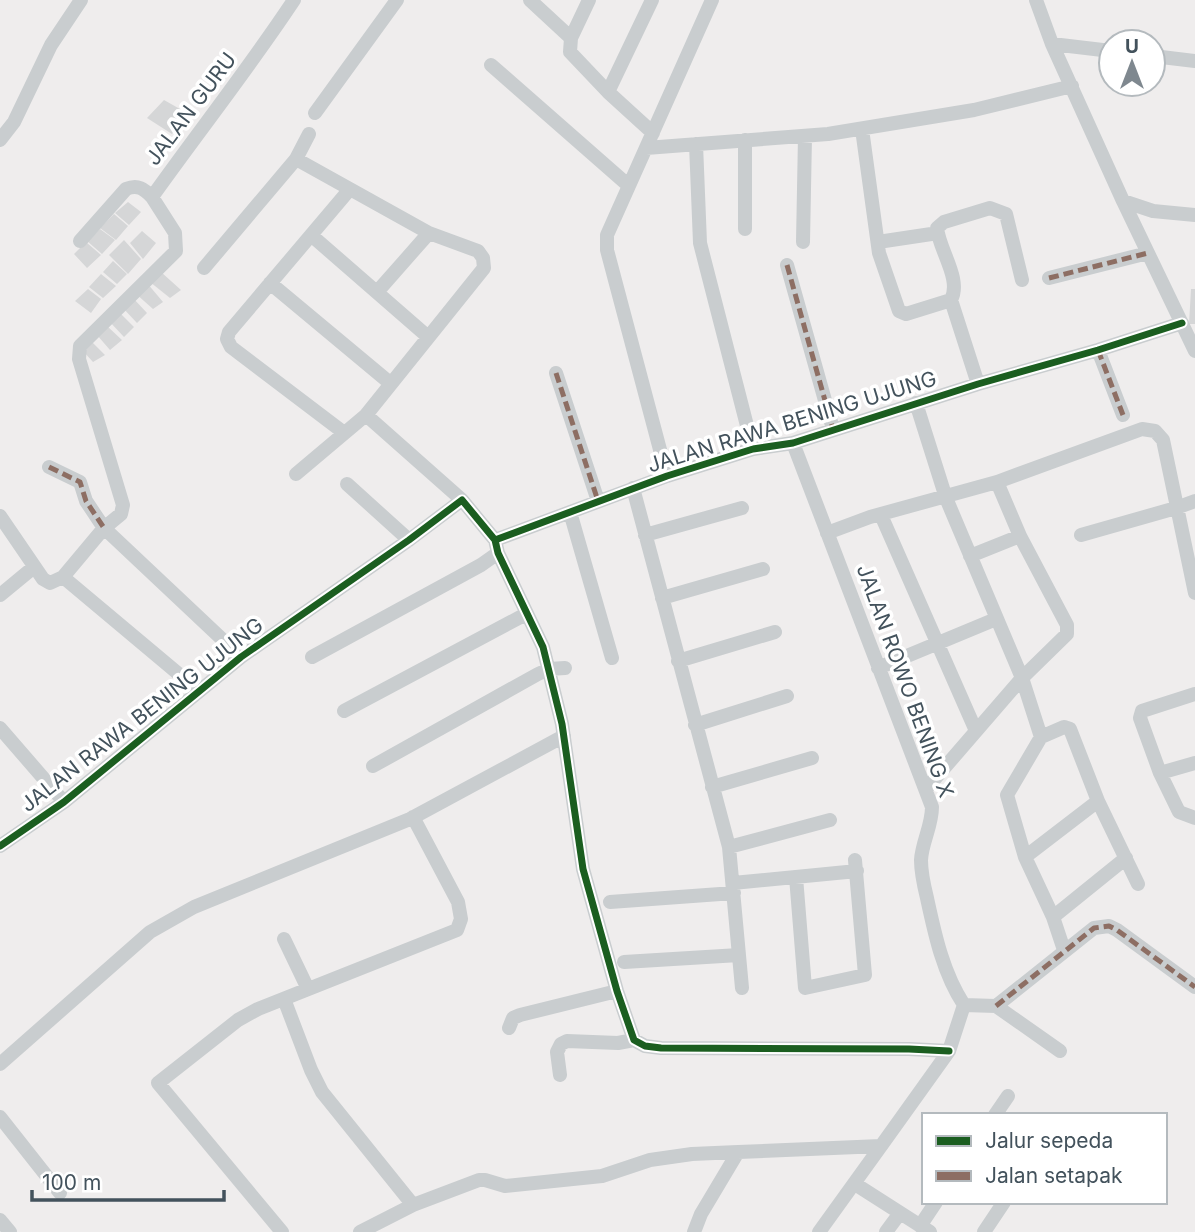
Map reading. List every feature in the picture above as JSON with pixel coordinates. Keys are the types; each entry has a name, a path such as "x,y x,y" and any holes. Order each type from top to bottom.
{"street":[{"path":"1,135 14,122 51,45 81,0"},
{"name":"JALAN GURU","path":"104,528 121,514 123,505 79,359 80,346 176,251 175,233 152,197 294,0"},
{"path":"315,113 397,0"},
{"path":"530,0 571,38"},
{"path":"589,0 571,38 570,52 653,133"},
{"path":"608,92 652,0"},
{"path":"667,476 607,250 607,235 712,0"},
{"path":"1036,0 1052,44 1123,201 1195,351"},
{"path":"1052,44 1097,49"},
{"path":"1167,58 1195,61"},
{"path":"491,65 629,186"},
{"path":"646,148 862,129 974,110 1072,86"},
{"path":"862,129 878,242 899,311 906,314 951,300"},
{"path":"204,268 296,159 309,134"},
{"path":"803,242 805,136"},
{"path":"745,140 745,229"},
{"path":"696,144 700,243 753,449"},
{"path":"296,159 429,233 478,251 483,258 484,268 366,415 296,474"},
{"path":"80,241 126,189 142,188 152,197"},
{"path":"343,432 231,347 227,339 229,332 350,189"},
{"path":"1123,201 1153,211 1195,215"},
{"path":"978,384 951,300 954,283 937,228 944,222 990,208 1006,214 1022,280"},
{"path":"377,292 429,233"},
{"path":"878,242 938,233"},
{"path":"311,234 427,336"},
{"path":"1049,278 1148,253"},
{"path":"787,265 833,429"},
{"path":"270,283 390,383"},
{"name":"JALAN RAWA BENING UJUNG","path":"312,657 481,565 496,546 598,501 753,449 793,443 1182,323"},
{"path":"1098,350 1122,415"},
{"path":"556,373 598,501"},
{"path":"916,403 946,498 1022,678 1041,737"},
{"path":"366,415 462,500 496,546 544,647 564,736 583,869 617,991 634,1040"},
{"path":"827,533 997,482 1142,429 1155,431 1163,440 1195,593"},
{"name":"JALAN ROWO BENING X","path":"793,443 932,807 932,819 921,853 923,880 945,967 964,1005"},
{"path":"49,467 79,482 86,501 104,528 241,657"},
{"path":"926,789 1022,678 1067,634 1068,629 1020,536 997,482"},
{"path":"347,484 409,540"},
{"path":"633,488 729,847 742,988"},
{"name":"JALAN RAWA BENING UJUNG","path":"0,846 64,802 241,657 462,500"},
{"path":"1081,535 1195,501"},
{"path":"645,535 742,508"},
{"path":"570,512 612,659"},
{"path":"881,515 976,732"},
{"path":"0,516 34,567 43,579 50,583 63,577 104,528"},
{"path":"970,556 1020,536"},
{"path":"0,595 34,567"},
{"path":"662,598 763,569"},
{"path":"63,577 200,691"},
{"path":"344,711 526,614"},
{"path":"878,668 996,619"},
{"path":"678,661 775,632"},
{"path":"373,766 549,669 565,668"},
{"path":"1195,694 1142,711 1140,714 1150,753 1179,812 1186,817 1195,818"},
{"path":"695,725 787,696"},
{"path":"1063,947 1053,917 1024,858 1007,796 1041,737 1064,727 1070,729 1098,801 1138,884"},
{"path":"0,729 64,802"},
{"path":"0,1064 150,932 225,893 413,817 564,736"},
{"path":"712,787 812,758"},
{"path":"1160,774 1195,763"},
{"path":"1024,858 1098,801"},
{"path":"282,1232 158,1083 238,1020 457,930 461,913 458,902 413,817"},
{"path":"729,847 830,820"},
{"path":"1053,917 1126,858"},
{"path":"610,902 733,888 856,865 865,975 805,988 796,877"},
{"path":"996,1006 1094,928 1102,926 1117,930 1195,987"},
{"path":"284,940 308,989"},
{"path":"624,962 739,955"},
{"path":"509,1028 513,1018 520,1015 617,991"},
{"path":"284,999 311,1070 323,1092 413,1205"},
{"path":"819,1232 949,1051 964,1005 996,1006 1060,1051"},
{"path":"560,1075 557,1052 561,1044 567,1041 618,1043 634,1040 645,1046 661,1048 883,1048 949,1051"},
{"path":"996,1113 1008,1096"},
{"path":"0,1117 60,1192"},
{"path":"360,1232 413,1205 479,1180 505,1186 602,1176 669,1156 881,1146"},
{"path":"694,1232 701,1214 738,1152"},
{"path":"855,1184 925,1229 935,1204"},
{"path":"984,1232 1003,1204"},
{"path":"886,1232 900,1213"},
{"path":"0,1220 10,1232"}],"building":[{"path":"164,100 187,113 172,134 147,118"},
{"path":"128,202 141,212 129,225 115,213"},
{"path":"114,214 128,226 116,240 100,228"},
{"path":"100,229 115,240 102,254 87,241"},
{"path":"142,231 156,243 143,259 130,243"},
{"path":"124,240 141,259 128,274 109,255"},
{"path":"86,242 101,255 87,268 74,254"},
{"path":"113,261 127,274 117,284 103,272"},
{"path":"161,272 181,290 170,298 150,282"},
{"path":"101,274 116,286 103,298 89,287"},
{"path":"147,283 163,302 153,309 135,293"},
{"path":"88,289 101,299 91,313 75,301"},
{"path":"1191,289 1195,289 1195,324 1189,324"},
{"path":"133,298 147,313 137,323 122,307"},
{"path":"120,313 134,327 124,337 109,321"},
{"path":"107,326 122,340 110,350 97,335"},
{"path":"91,341 105,355 93,362 83,351"}],"marked path":[{"path":"1049,278 1148,253"},
{"path":"787,265 833,429"},
{"path":"1098,350 1123,415"},
{"path":"556,373 598,501"},
{"path":"49,467 80,482 86,501 104,528"},
{"path":"996,1006 1094,928 1109,926 1195,987"}],"cycle path":[{"path":"0,846 64,802 241,657 462,500 495,540 667,476 753,449 793,443 1182,323"},
{"path":"495,540 498,553 543,647 562,724 583,869 617,991 634,1040 645,1046 661,1048 949,1051"}]}
